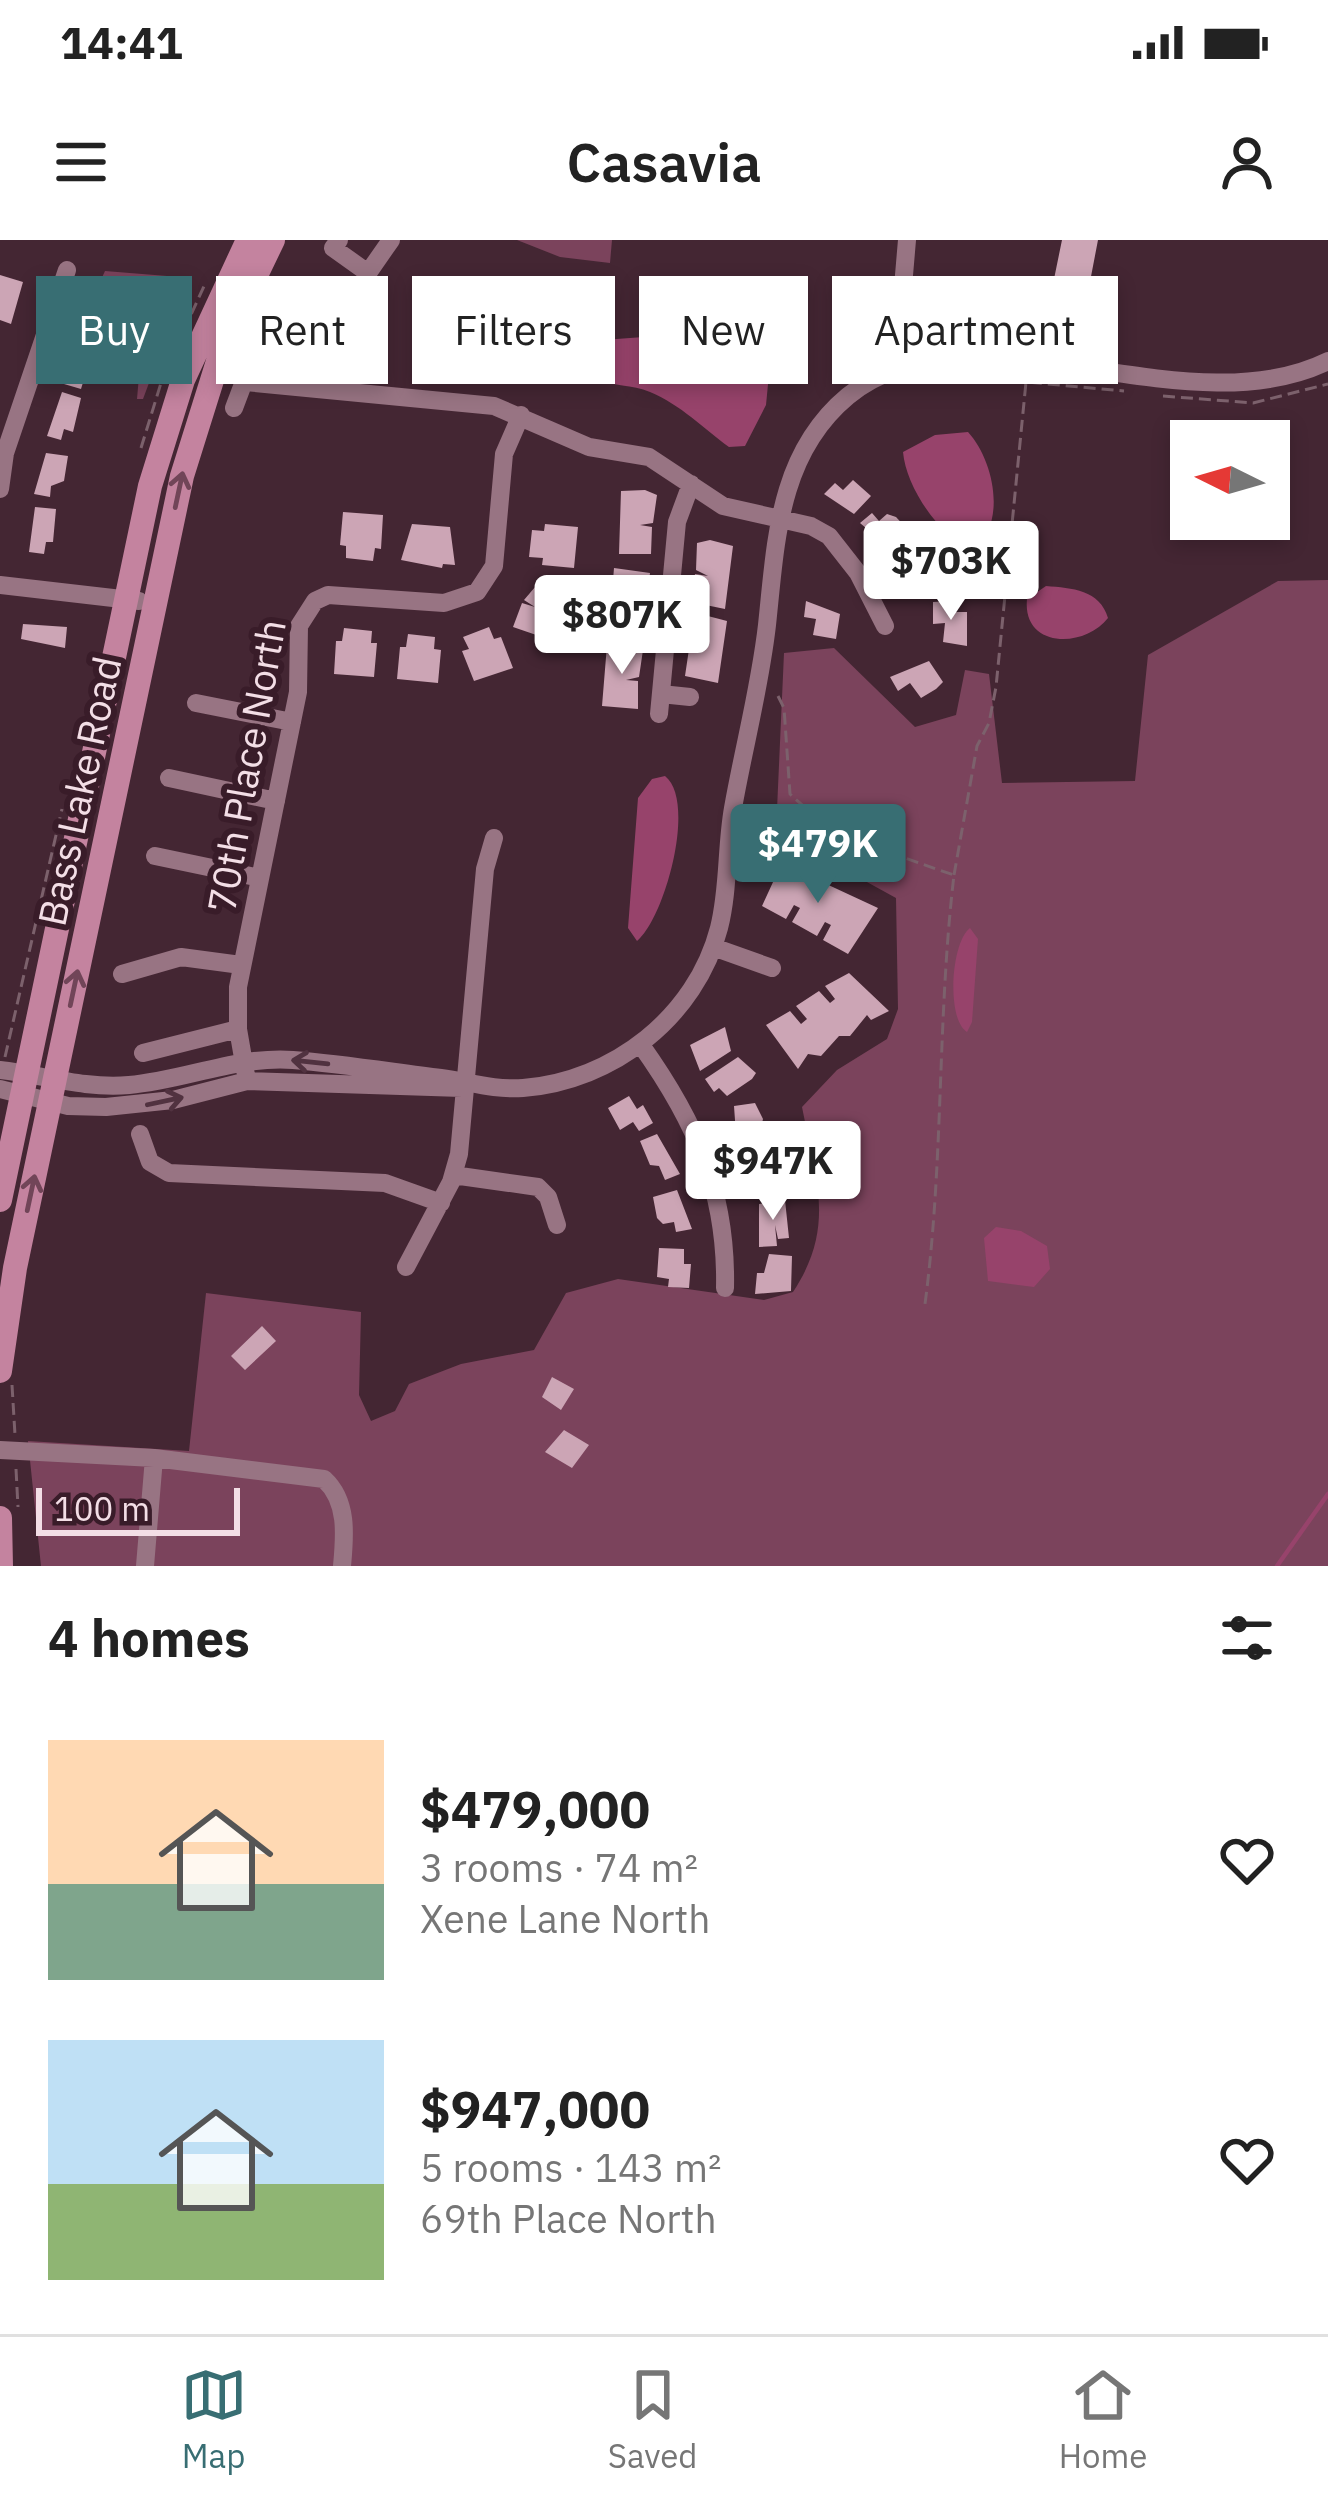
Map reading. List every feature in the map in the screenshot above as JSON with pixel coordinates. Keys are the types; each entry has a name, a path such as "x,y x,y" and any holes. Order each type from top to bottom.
{"main road":[{"name":"Bass Lake Road","path":"0,1200 16,1086 125,598 180,388 248,240"},
{"name":"Bass Lake Road","path":"0,1371 5,1316 195,426 224,342 273,240"},
{"path":"0,1518 1,1566"}],"street":[{"path":"339,240 333,248 368,273 391,240"},
{"path":"904,276 907,240"},
{"path":"0,489 5,453 67,270"},
{"path":"1118,373 1221,384 1283,379 1328,362"},
{"path":"234,408 243,384"},
{"path":"265,384 494,406 590,447 664,463 723,506 811,526 843,550 884,626"},
{"path":"0,1070 16,1086 136,1107 247,1081 448,1091 466,1086 556,1084 641,1045 688,994 713,947 725,896 735,795 759,692 778,520 798,460 832,410 868,384"},
{"name":"70th Place North","path":"247,1081 238,1029 241,965 292,722 299,626 315,601 342,594 444,603 476,592 494,566 504,454 521,415"},
{"path":"690,697 660,704 677,522 692,484"},
{"path":"0,585 155,604"},
{"path":"196,703 292,722"},
{"path":"169,778 276,801"},
{"path":"406,1268 453,1175 466,1086 485,869 494,838"},
{"path":"155,856 260,878"},
{"path":"713,947 772,968"},
{"path":"122,974 189,956 241,965"},
{"path":"142,1053 238,1029"},
{"path":"641,1045 680,1100 712,1172 726,1243 725,1288"},
{"path":"52,1091 125,1086 243,1060 292,1060 449,1079 466,1086"},
{"path":"140,1134 150,1162 169,1172 385,1184 441,1202"},
{"path":"453,1175 538,1187 556,1226"},
{"path":"0,1450 154,1458 324,1479 338,1491 344,1516 342,1566"},
{"path":"145,1566 154,1458"}],"path":[{"path":"925,1304 939,1157 940,1000 954,875 977,746 997,687 1026,384"},
{"path":"778,696 784,708 790,794 833,823 954,875"}],"shaded area":[{"path":"517,240 612,240 610,263 560,257"},
{"path":"105,271 167,276 103,276"},
{"path":"639,337 639,384 768,384 766,405 745,446 729,447 661,397 614,384 615,339"},
{"path":"138,384 149,384 143,399 137,399"},
{"path":"968,432 985,459 993,492 990,525 972,550 948,534 926,509 910,480 903,452 935,435"},
{"path":"1328,580 1328,1566 41,1566 28,1441 189,1451 206,1293 361,1312 359,1395 371,1421 395,1411 409,1384 461,1364 534,1350 566,1293 618,1279 764,1300 793,1292 815,1246 818,1224 817,1180 802,1107 837,1070 887,1039 898,1009 896,898 776,832 784,653 834,648 915,727 956,715 965,670 989,674 1002,783 1135,781 1148,655 1278,581"},
{"path":"1046,586 1092,596 1108,618 1071,639 1044,635 1028,615 1027,599"},
{"path":"665,776 674,789 678,833 658,909 637,941 628,928 638,798 652,779"},
{"path":"970,928 978,939 972,1022 967,1032 956,1012 954,980 959,948"},
{"path":"996,1227 1021,1231 1047,1246 1050,1269 1034,1287 988,1281 984,1238"}],"building":[{"path":"1062,240 1098,240 1091,276 1055,276"},
{"path":"0,275 23,282 11,324 0,320"},
{"path":"62,392 81,398 73,432 64,429 61,440 47,436"},
{"path":"46,453 68,456 64,481 51,486 50,497 34,494"},
{"path":"853,480 871,496 854,514 824,494 835,483 843,490"},
{"path":"645,490 657,495 653,523 640,525 652,527 651,554 619,554 621,491"},
{"path":"35,507 56,509 53,542 46,542 44,554 29,552"},
{"path":"343,512 383,515 381,549 375,548 373,561 346,558 346,546 340,545"},
{"path":"872,513 879,521 887,514 896,517 910,532 892,550 860,523"},
{"path":"412,524 450,527 455,565 443,564 442,568 401,560"},
{"path":"545,524 578,527 574,568 542,565 543,558 529,557 532,530 544,531"},
{"path":"710,540 733,546 725,609 691,602 695,574 708,576 696,570 697,543"},
{"path":"930,554 946,580 929,589 920,579 909,586 899,567"},
{"path":"614,568 650,573 646,600 633,599 645,605 645,632 609,629"},
{"path":"541,580 568,606 548,639 513,627 522,603 535,607 524,600"},
{"path":"806,601 840,614 836,639 813,635 816,619 804,617"},
{"path":"949,601 950,612 967,612 967,646 943,642 945,623 933,624 933,602"},
{"path":"691,617 727,621 718,683 685,676 689,649 702,646 690,645"},
{"path":"23,624 67,627 65,648 21,639"},
{"path":"489,627 494,639 501,637 513,668 474,681 462,651 469,649 463,637"},
{"path":"344,628 372,631 371,643 377,643 374,677 334,674 336,641 342,641"},
{"path":"408,634 435,637 434,649 441,650 438,683 397,679 400,647 406,647"},
{"path":"607,645 643,650 639,677 626,680 638,681 638,709 602,706"},
{"path":"929,661 943,682 936,689 921,698 910,683 898,691 890,677"},
{"path":"785,856 795,861 793,865 825,878 822,882 878,908 848,954 823,940 831,925 825,922 817,936 792,922 800,908 794,905 786,919 762,906"},
{"path":"849,973 889,1011 871,1020 867,1015 850,1036 839,1036 821,1056 808,1054 798,1069 766,1025 790,1011 801,1024 807,1019 796,1006 819,991 830,1003 835,999 825,986"},
{"path":"725,1027 731,1051 700,1071 690,1045"},
{"path":"738,1057 756,1073 752,1079 727,1096 719,1088 714,1092 705,1079"},
{"path":"629,1096 637,1109 643,1105 653,1123 639,1131 633,1122 620,1130 608,1108"},
{"path":"755,1103 763,1119 759,1136 751,1138 752,1146 737,1149 734,1106"},
{"path":"657,1134 680,1174 665,1180 659,1166 650,1165 640,1141"},
{"path":"776,1150 781,1171 768,1183 770,1195 750,1198 750,1154"},
{"path":"677,1190 692,1229 676,1232 674,1222 663,1224 657,1218 653,1197"},
{"path":"785,1200 789,1238 778,1239 775,1225 777,1246 759,1247 759,1204"},
{"path":"659,1248 684,1249 684,1264 691,1264 689,1288 668,1287 669,1279 657,1277"},
{"path":"769,1254 792,1256 791,1291 755,1294 757,1273 764,1273"},
{"path":"262,1326 276,1341 245,1370 231,1356"},
{"path":"552,1377 574,1389 561,1410 542,1397"},
{"path":"564,1430 589,1445 572,1468 545,1452"}],"waterway":[{"path":"1277,1566 1328,1494"}]}
